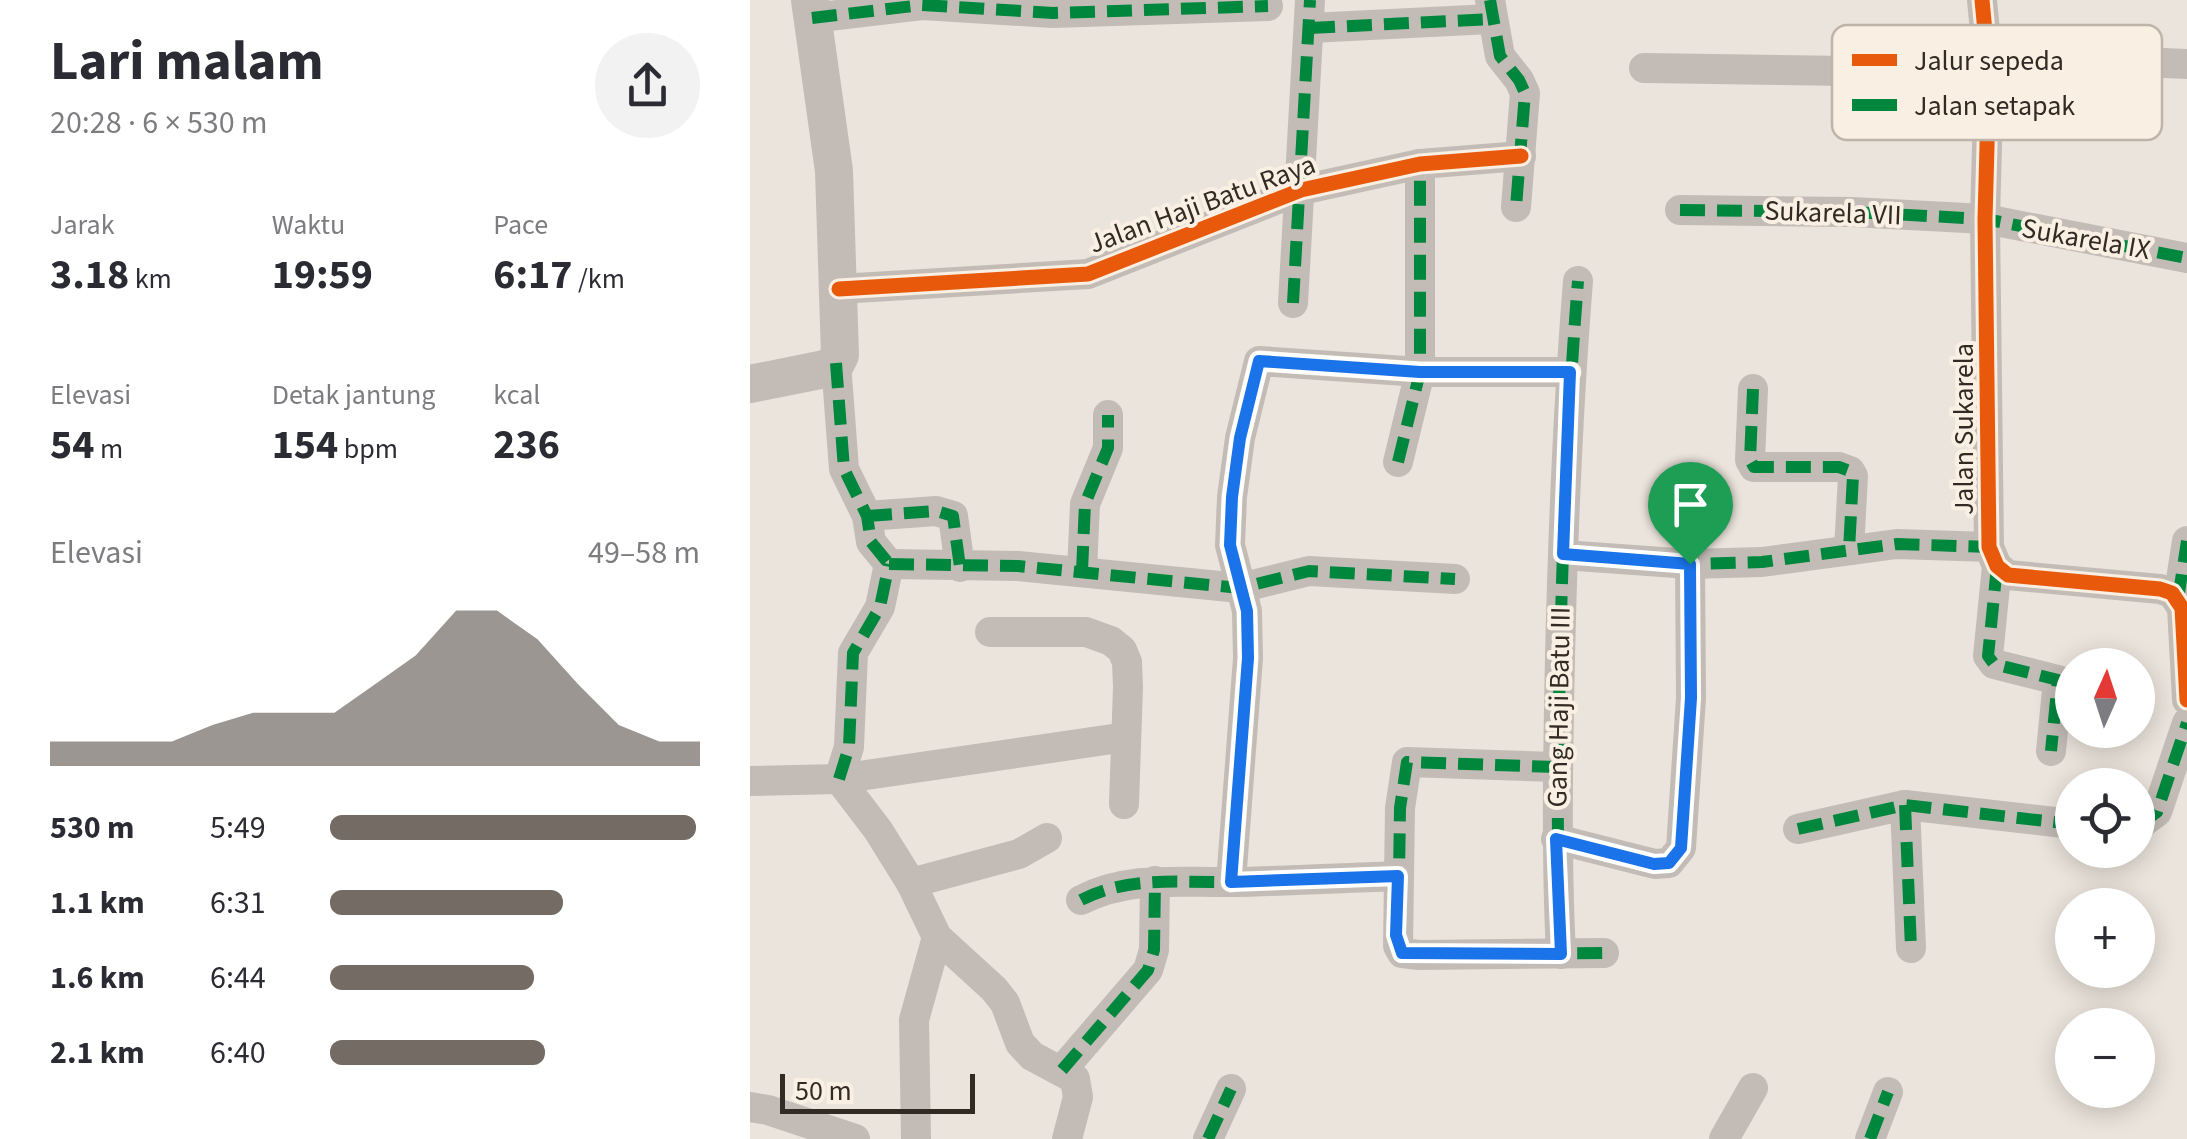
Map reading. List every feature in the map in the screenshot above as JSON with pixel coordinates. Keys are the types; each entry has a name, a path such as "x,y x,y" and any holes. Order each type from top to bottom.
{"street":[{"name":"Jalan Sukarela","path":"1982,0 1985,25"},
{"path":"1268,6 811,9 834,171 841,346 836,362 844,469 867,516 871,542 889,564 1003,565 1240,588 1309,571 1455,579"},
{"path":"1293,303 1310,14 1490,10 1504,65 1525,93 1516,207"},
{"path":"1644,68 1832,66"},
{"name":"Jalan Sukarela","path":"1987,140 1985,220 1993,557 1988,656 1994,664 2058,680 2051,752"},
{"name":"Jalan Haji Batu Raya","path":"838,289 1088,274 1301,190 1420,164 1521,156"},
{"path":"1398,462 1420,372 1420,164"},
{"name":"Sukarela VII","path":"1680,210 1852,212 1985,220"},
{"name":"Sukarela IX","path":"1985,220 2187,258"},
{"name":"Gang Haji Batu III","path":"1561,954 1557,767 1570,372 1578,281"},
{"path":"1231,882 1248,658 1247,611 1230,545 1232,497 1240,438 1259,361 1420,372 1570,372"},
{"path":"750,384 825,369 836,362"},
{"path":"1753,389 1750,460 1754,467 1839,467 1850,471 1850,550"},
{"path":"1082,571 1085,504 1108,448 1108,414"},
{"path":"867,516 936,511 953,516 960,567"},
{"path":"2187,541 2178,599 2184,625 2187,700"},
{"path":"1563,554 1690,564 1762,562 1896,544 1993,557 2008,575 2023,578 2160,589 2178,599"},
{"path":"839,778 849,747 853,653 880,607 889,564"},
{"path":"1556,839 1654,864 1669,863 1681,848 1691,698 1690,564"},
{"path":"990,632 1086,632 1111,641 1122,650 1127,662 1124,804"},
{"path":"2155,813 2187,722"},
{"path":"750,781 839,778 1126,737"},
{"path":"1557,767 1407,762 1400,794 1396,935 1402,953 1604,953"},
{"path":"839,778 878,830 938,937 1005,1003 1020,1042 1032,1056 1075,1079 1078,1097 1067,1139"},
{"path":"1798,829 1905,804 2055,822"},
{"path":"1905,804 1912,948"},
{"path":"911,884 1020,854 1047,838"},
{"path":"1081,900 1121,885 1155,880 1231,882 1398,876"},
{"path":"1062,1070 1148,970 1154,950 1155,880"},
{"path":"916,1139 914,1020 938,937"},
{"path":"1724,1139 1753,1088"},
{"path":"1208,1139 1232,1089"},
{"path":"1870,1139 1888,1092"},
{"path":"750,1108 768,1110 855,1139"}],"marked path":[{"path":"1293,303 1310,0"},
{"path":"1490,0 1500,56 1525,93 1516,207"},
{"path":"812,18 922,5 1053,13 1268,6"},
{"path":"1310,28 1491,19"},
{"path":"1398,462 1420,372 1420,164"},
{"path":"1680,210 1852,212 1985,219 2187,258"},
{"path":"1561,954 1560,656 1566,468 1578,281"},
{"path":"836,363 844,469 867,516 871,542 889,564"},
{"path":"1753,389 1750,460 1754,467 1839,467 1853,476 1849,550"},
{"path":"1082,571 1085,504 1108,448 1108,415"},
{"path":"867,516 936,511 953,516 960,567"},
{"path":"2178,599 2187,541"},
{"path":"1563,555 1690,564 1762,562 1897,544 1989,547"},
{"path":"889,564 1018,566 1240,588 1309,571 1455,579"},
{"path":"839,779 849,747 853,653 880,607 889,564"},
{"path":"1556,839 1655,864 1669,863 1681,848 1691,698 1690,564"},
{"path":"1997,566 1988,656 1994,664 2058,680 2051,751"},
{"path":"2155,813 2187,723"},
{"path":"1557,767 1407,762 1400,808 1398,946 1402,953 1419,955 1604,953"},
{"path":"1905,805 1911,948"},
{"path":"1798,829 1905,805 2055,822"},
{"path":"1081,900 1118,887 1156,882 1398,876"},
{"path":"1062,1070 1148,970 1154,950 1155,881"},
{"path":"1208,1139 1231,1089"},
{"path":"1870,1139 1888,1092"}],"cycle path":[{"path":"1982,0 1984,25"},
{"path":"1987,140 1989,547 1997,566 2008,575 2172,593 2182,608 2187,700"},
{"path":"839,289 1088,274 1301,190 1420,164 1521,156"},
{"path":"1231,882 1248,658 1247,611 1230,545 1232,497 1240,438 1259,361 1420,372 1571,372"}],"route":[{"path":"1259,361 1420,372 1570,372 1563,554 1690,564 1691,698 1681,848 1669,863 1654,864 1556,839 1561,954 1402,953 1396,935 1398,876 1231,882 1248,658 1247,611 1230,545 1232,497 1240,438 1259,361"}]}
